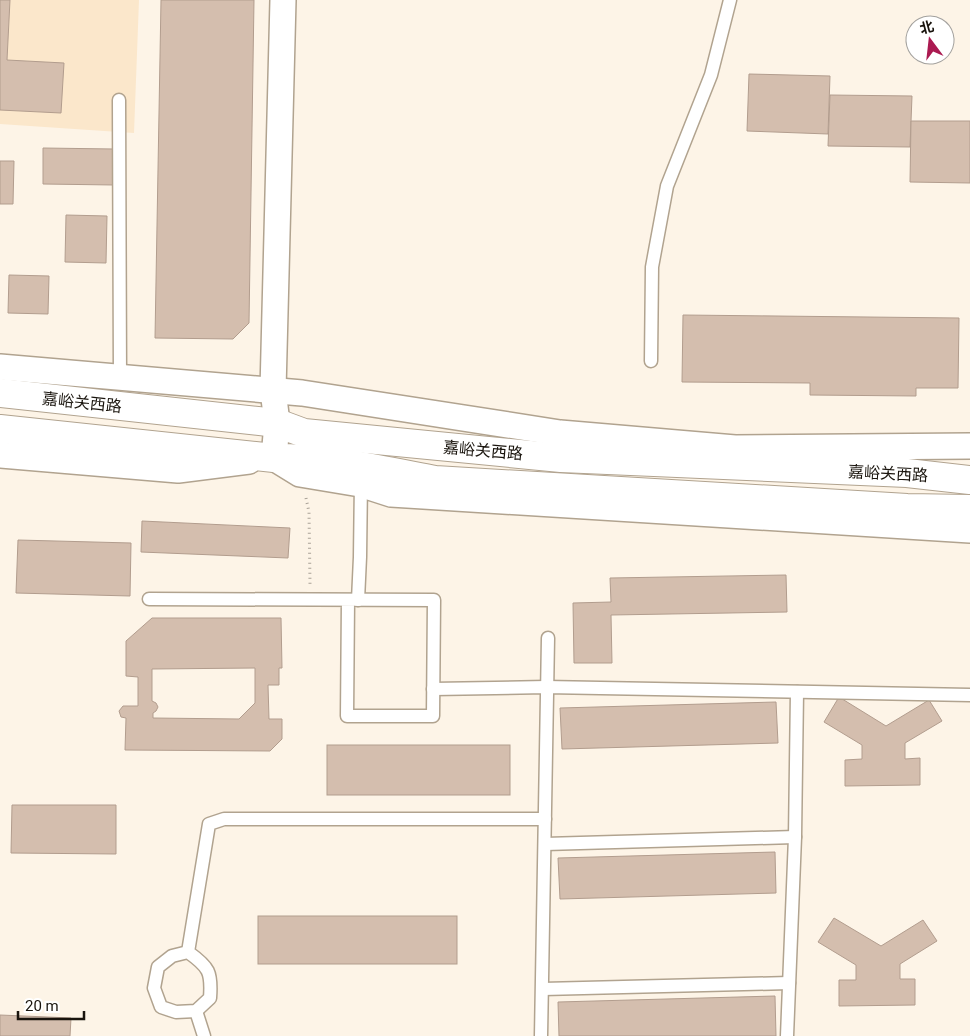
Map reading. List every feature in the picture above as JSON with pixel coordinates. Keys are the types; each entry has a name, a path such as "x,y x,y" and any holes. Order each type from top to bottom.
{"main road":[{"name":"嘉峪关西路","path":"0,393 277,423 304,433 561,458 907,474 970,480"},
{"name":"嘉峪关西路","path":"0,429 274,458 299,458 361,475 897,507 970,509"}],"street":[{"path":"274,458 277,423 272,390 283,0"},
{"name":"嘉峪关西路","path":"0,367 272,390 560,433 735,448 970,446"},
{"name":"嘉峪关西路","path":"0,455 178,470 274,458"},
{"path":"361,475 391,494 970,530"}],"lane":[{"path":"650,361 652,267 667,186 711,75 730,0"},
{"path":"119,100 120,378"},
{"path":"149,599 353,600 434,600 433,716 347,716 353,600 360,557 361,475"},
{"path":"541,1036 548,638"},
{"path":"433,689 546,688 970,695"},
{"path":"787,1036 795,838 797,692"},
{"path":"188,952 210,824 224,819 545,819"},
{"path":"545,844 795,838"},
{"path":"188,952 204,964 212,979 210,998 196,1011 176,1012 160,1008 154,988 158,968 172,956 188,952"},
{"path":"543,989 789,983"},
{"path":"196,1011 204,1036"}],"shaded area":[{"path":"0,0 139,0 134,133 0,124"}],"building":[{"path":"0,0 10,0 7,60 64,63 61,113 0,110"},
{"path":"161,0 254,0 249,323 233,339 155,338"},
{"path":"749,74 830,76 828,134 747,131"},
{"path":"830,95 912,96 910,147 828,146"},
{"path":"911,121 970,121 970,183 910,182"},
{"path":"43,148 114,149 114,185 43,184"},
{"path":"0,161 14,161 13,204 0,204"},
{"path":"66,215 107,216 106,263 65,262"},
{"path":"9,275 49,276 48,314 8,313"},
{"path":"683,315 959,318 958,388 916,388 916,396 810,395 810,383 682,382"},
{"path":"142,521 290,528 288,558 141,552"},
{"path":"18,540 131,543 130,596 16,593"},
{"path":"786,575 787,612 611,615 612,663 574,663 573,603 611,602 610,578"},
{"path":"152,618 281,618 282,668 279,668 279,685 268,685 269,719 282,719 282,739 270,751 125,750 126,718 121,717 119,711 123,706 138,706 138,677 126,676 126,641","holes":["255,668 255,703 239,719 153,718 153,713 158,707 152,701 152,669"]},
{"path":"839,697 886,726 929,700 942,721 905,743 905,759 920,758 920,785 845,786 845,760 862,759 862,745 824,722"},
{"path":"776,702 778,743 562,749 560,708"},
{"path":"327,745 510,745 510,795 327,795"},
{"path":"12,805 116,805 116,854 11,853"},
{"path":"775,852 776,893 560,899 558,858"},
{"path":"258,916 457,916 457,964 258,964"},
{"path":"834,918 881,946 923,920 937,941 900,964 900,979 915,979 915,1005 839,1006 839,980 856,980 856,965 818,942"},
{"path":"775,996 776,1036 559,1036 558,1002"},
{"path":"0,1015 71,1018 70,1036 0,1036"}]}
